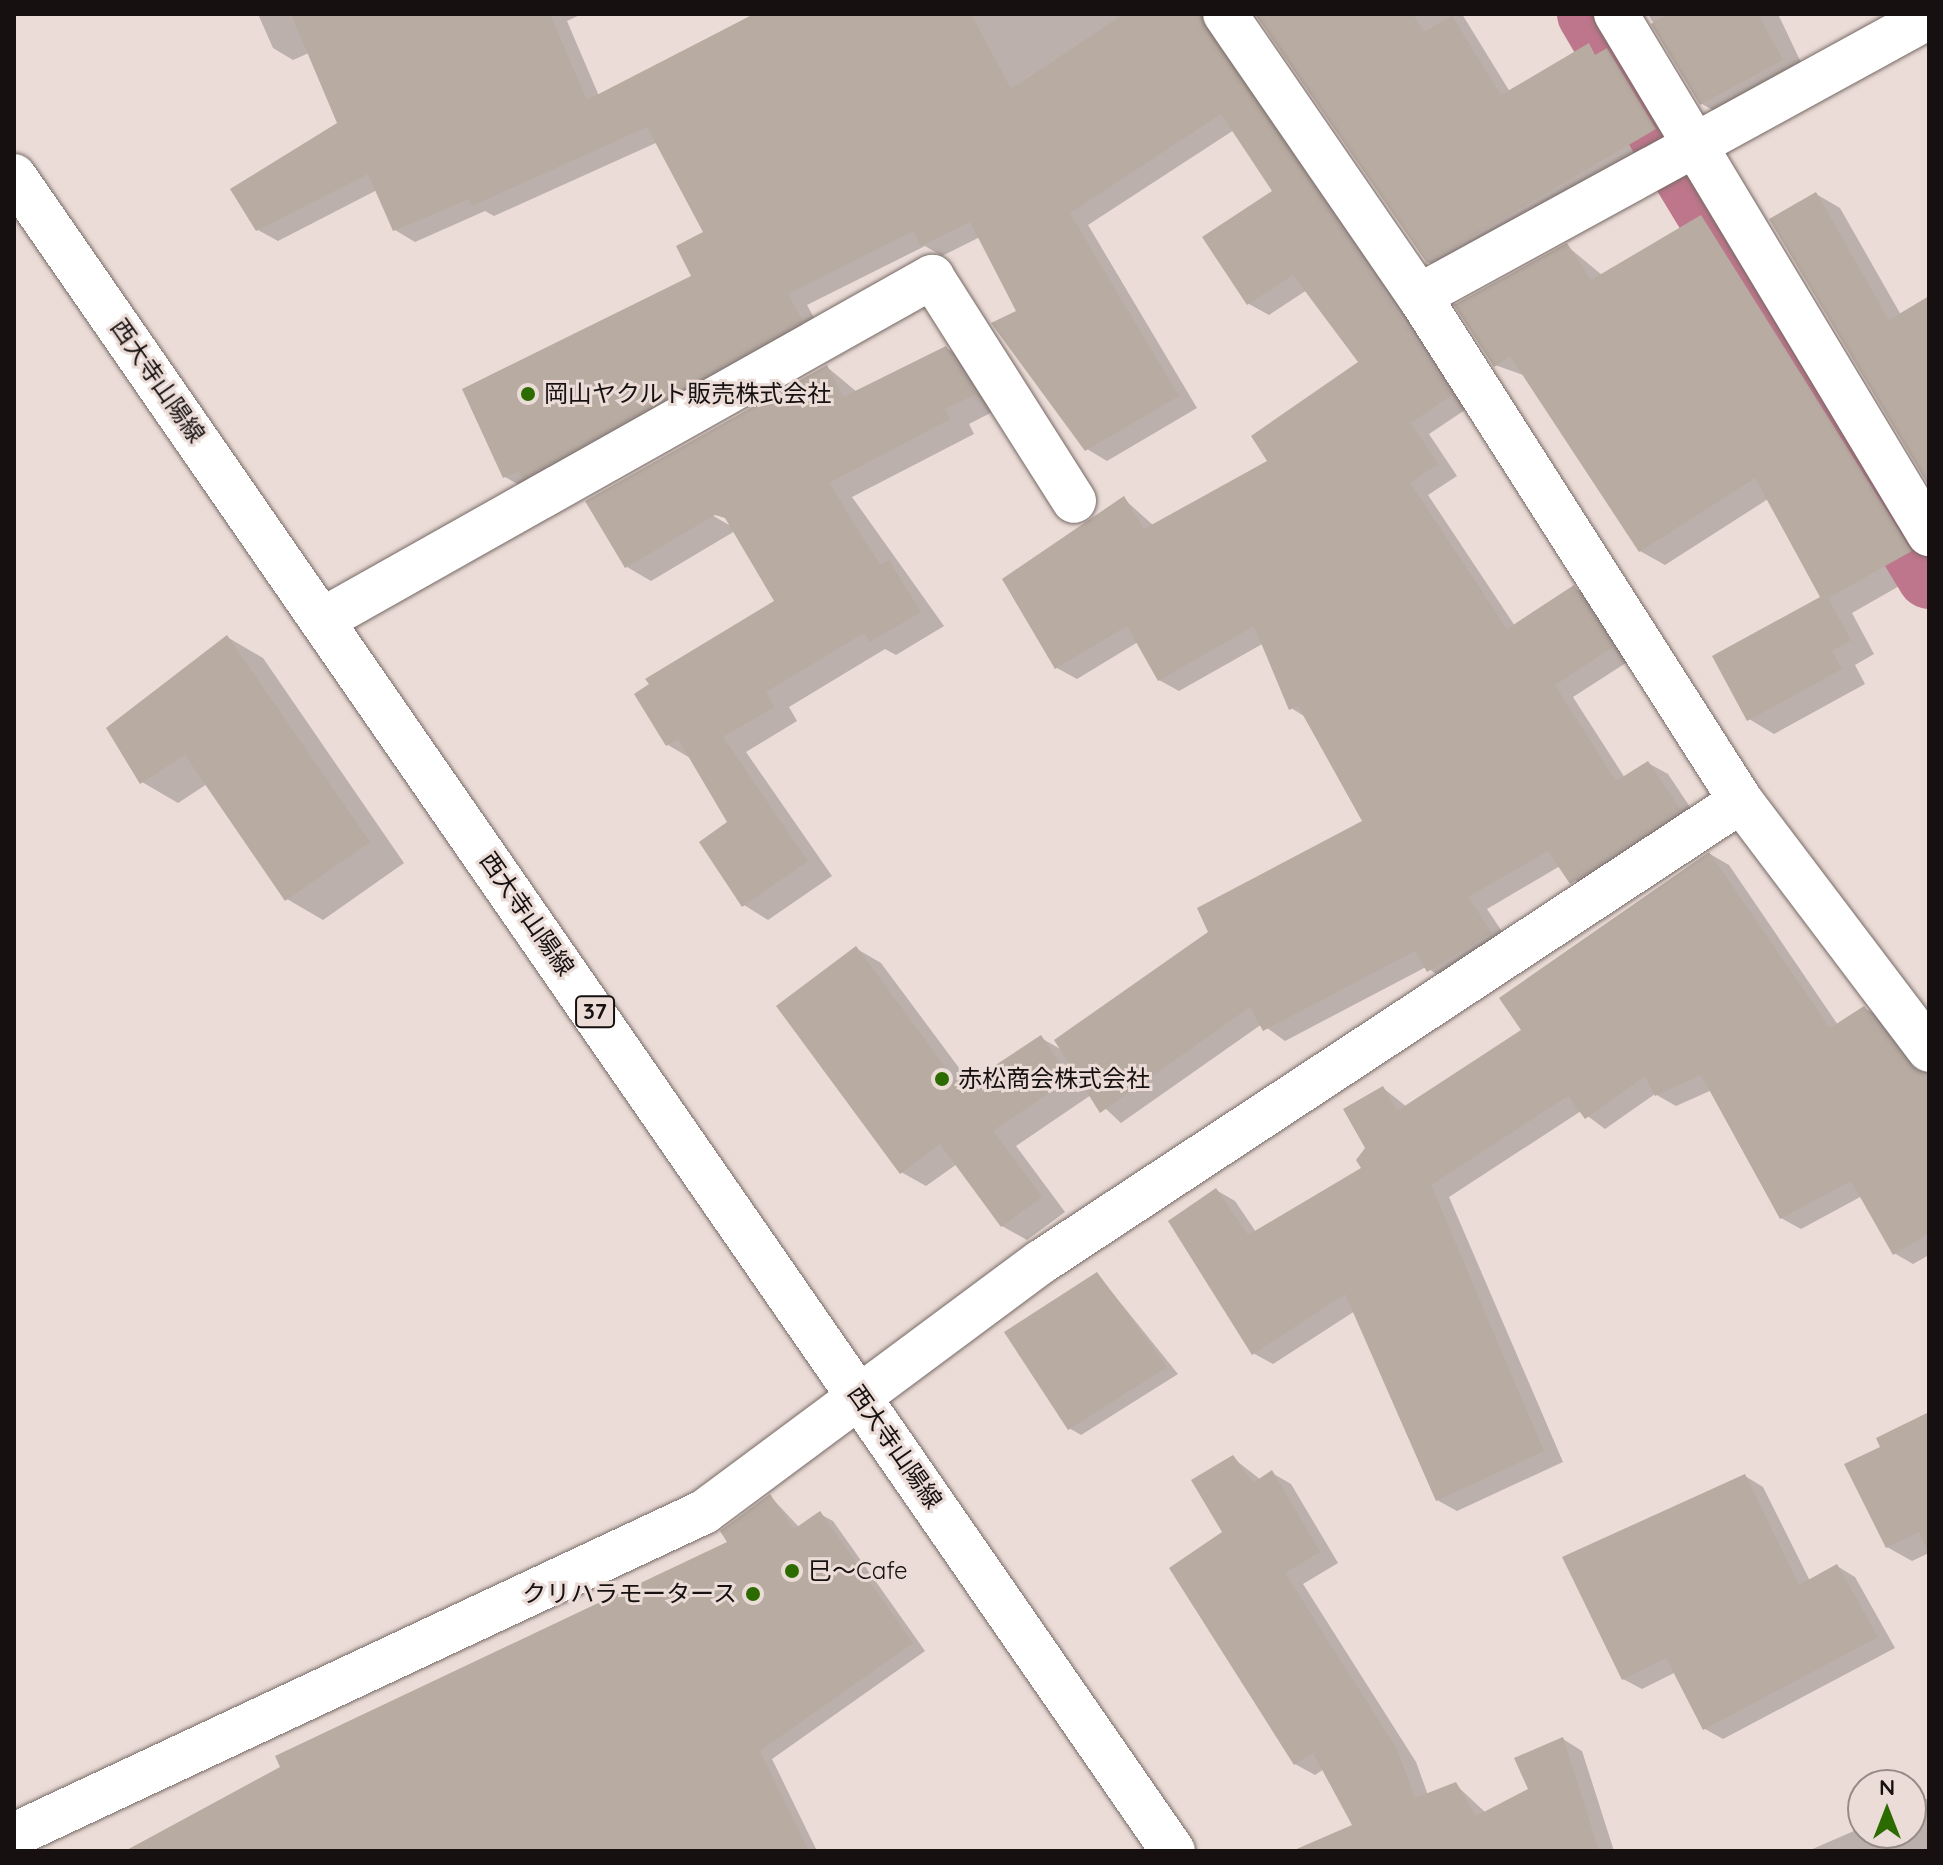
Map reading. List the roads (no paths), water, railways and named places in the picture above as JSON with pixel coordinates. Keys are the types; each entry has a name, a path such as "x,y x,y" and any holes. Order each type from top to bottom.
{"street":[{"path":"1225,14 1419,296 1741,801 1929,1050"},
{"path":"1616,14 1929,534"},
{"path":"1419,296 1929,17"},
{"name":"西大寺山陽線","path":"14,176 324,619 1173,1851"},
{"path":"324,619 932,277 1074,501"},
{"path":"14,1835 704,1512 1041,1262 1741,801"}],"waterway":[{"path":"1589,14 1666,144"},
{"path":"1683,172 1929,577"}],"place":[{"name":"岡山ヤクルト販売株式会社","path":"528,394"},
{"name":"赤松商会株式会社","path":"942,1079"},
{"name":"巳～Cafe","path":"792,1571"},
{"name":"クリハラモータース","path":"753,1594"}]}
